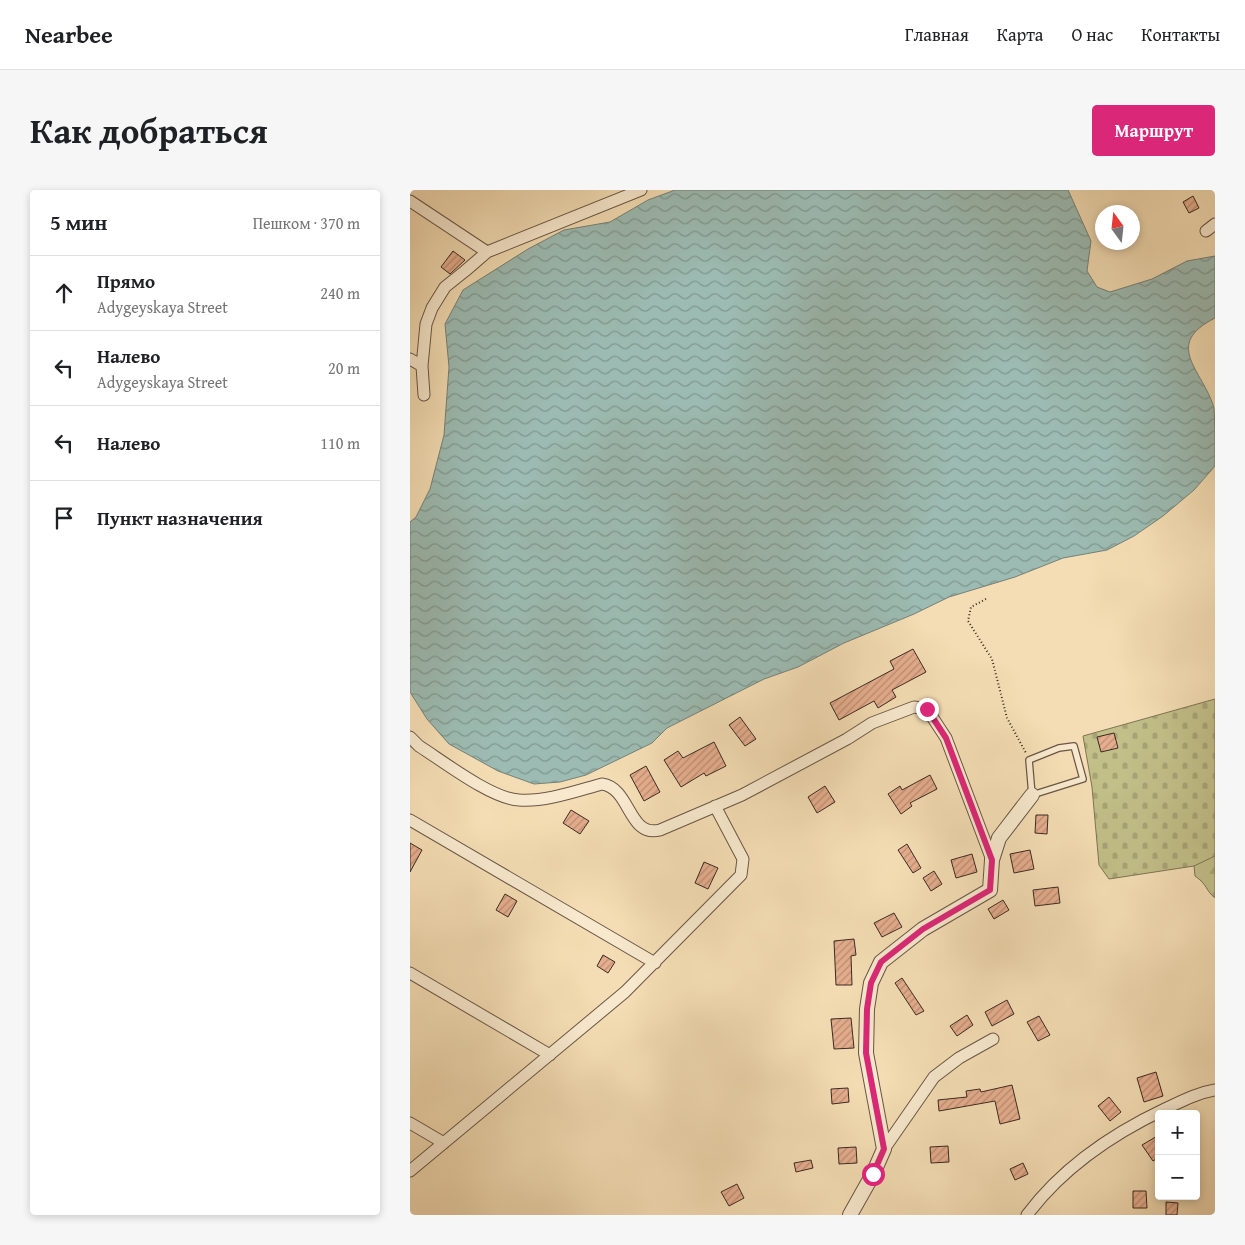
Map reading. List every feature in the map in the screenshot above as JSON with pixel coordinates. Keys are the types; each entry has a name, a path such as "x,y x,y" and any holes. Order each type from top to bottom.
{"street":[{"path":"424,395 422,366 426,324 432,308 446,287 487,252 634,191"},
{"path":"410,201 487,252"},
{"path":"410,359 422,366"},
{"path":"410,737 419,746 500,796 519,800 539,800 602,784 609,785 616,790 642,828 648,832 660,830 742,795 847,739 872,723 914,707 927,709 946,738 992,860"},
{"path":"884,1149 866,1053 867,1009 871,983 881,962 923,929 990,890 992,860 998,838 1032,795"},
{"path":"410,1171 625,992 741,875 743,859 715,806"},
{"path":"410,820 655,963"},
{"path":"410,974 550,1055"},
{"path":"850,1215 873,1174 884,1149 934,1077 959,1058 993,1039"},
{"path":"1027,1215 1084,1156 1128,1126 1200,1093 1215,1090"},
{"path":"410,1123 444,1143"}],"lane":[{"path":"1074,746 1083,779 1032,795 1029,760 1059,748 1074,746"}],"path":[{"path":"986,599 971,607 968,621 992,659 1007,718 1029,760"}],"green space":[{"path":"1215,699 1215,856 1194,866 1109,879 1099,865 1092,787 1083,736"},
{"path":"1215,803 1215,898 1195,876 1194,866 1201,856"}],"water":[{"path":"675,190 1068,190 1091,241 1087,271 1097,287 1110,292 1152,279 1187,261 1215,256 1215,318 1199,328 1191,338 1188,348 1190,359 1209,394 1214,408 1215,466 1194,490 1163,516 1134,536 1107,550 1063,558 1015,577 949,597 914,614 844,643 798,667 764,679 667,728 652,743 586,775 560,782 534,784 498,771 449,744 427,719 410,692 410,522 416,517 430,489 444,435 449,367 445,324 463,290 528,249 564,230 610,222 648,200"}],"building":[{"path":"1193,196 1199,208 1189,213 1183,202"},
{"path":"453,251 465,260 450,274 441,267"},
{"path":"913,649 926,672 892,690 896,697 878,708 874,701 839,720 830,703 894,669 890,661"},
{"path":"740,717 756,739 745,746 729,725"},
{"path":"1114,733 1118,748 1101,752 1097,737"},
{"path":"714,742 726,766 706,776 704,773 681,787 664,760 678,751 683,758"},
{"path":"646,766 660,792 644,801 630,775"},
{"path":"930,775 937,789 910,803 912,806 901,814 888,794 900,786 902,790"},
{"path":"825,786 835,802 817,813 808,797"},
{"path":"571,810 589,821 580,834 563,823"},
{"path":"1036,815 1048,815 1047,834 1035,833"},
{"path":"410,843 422,850 410,872"},
{"path":"907,844 921,868 913,873 898,850"},
{"path":"1030,850 1034,869 1014,873 1010,854"},
{"path":"972,854 977,872 956,878 951,860"},
{"path":"704,862 718,868 708,889 695,883"},
{"path":"934,871 942,884 931,891 923,878"},
{"path":"1058,887 1060,903 1035,906 1033,890"},
{"path":"505,894 517,901 508,917 496,910"},
{"path":"1003,900 1009,910 994,919 988,909"},
{"path":"894,913 902,927 882,937 874,923"},
{"path":"854,939 856,955 851,956 852,985 836,985 834,941"},
{"path":"603,955 615,962 608,973 597,966"},
{"path":"902,978 924,1011 916,1015 895,983"},
{"path":"1007,1000 1014,1014 992,1026 985,1012"},
{"path":"967,1015 973,1025 957,1036 950,1026"},
{"path":"1039,1016 1050,1035 1038,1041 1027,1022"},
{"path":"851,1018 854,1048 834,1049 831,1019"},
{"path":"1156,1072 1163,1096 1144,1102 1137,1078"},
{"path":"1012,1085 1020,1119 1000,1124 995,1101 939,1111 938,1100 967,1097 966,1091 980,1089 981,1092"},
{"path":"848,1088 849,1102 832,1104 831,1089"},
{"path":"1109,1097 1121,1112 1110,1121 1098,1106"},
{"path":"1155,1137 1155,1160 1153,1161 1142,1145"},
{"path":"948,1146 949,1162 931,1163 930,1147"},
{"path":"856,1147 857,1163 839,1164 838,1148"},
{"path":"811,1160 813,1168 796,1172 794,1163"},
{"path":"1023,1163 1028,1174 1015,1180 1010,1169"},
{"path":"737,1184 744,1198 729,1206 721,1192"},
{"path":"1133,1191 1146,1191 1147,1208 1133,1208"},
{"path":"1166,1202 1178,1203 1177,1215 1166,1215"}],"route":[{"path":"873,1174 884,1149 866,1053 867,1009 871,983 881,962 923,929 990,890 992,860 946,738 927,709"}]}
